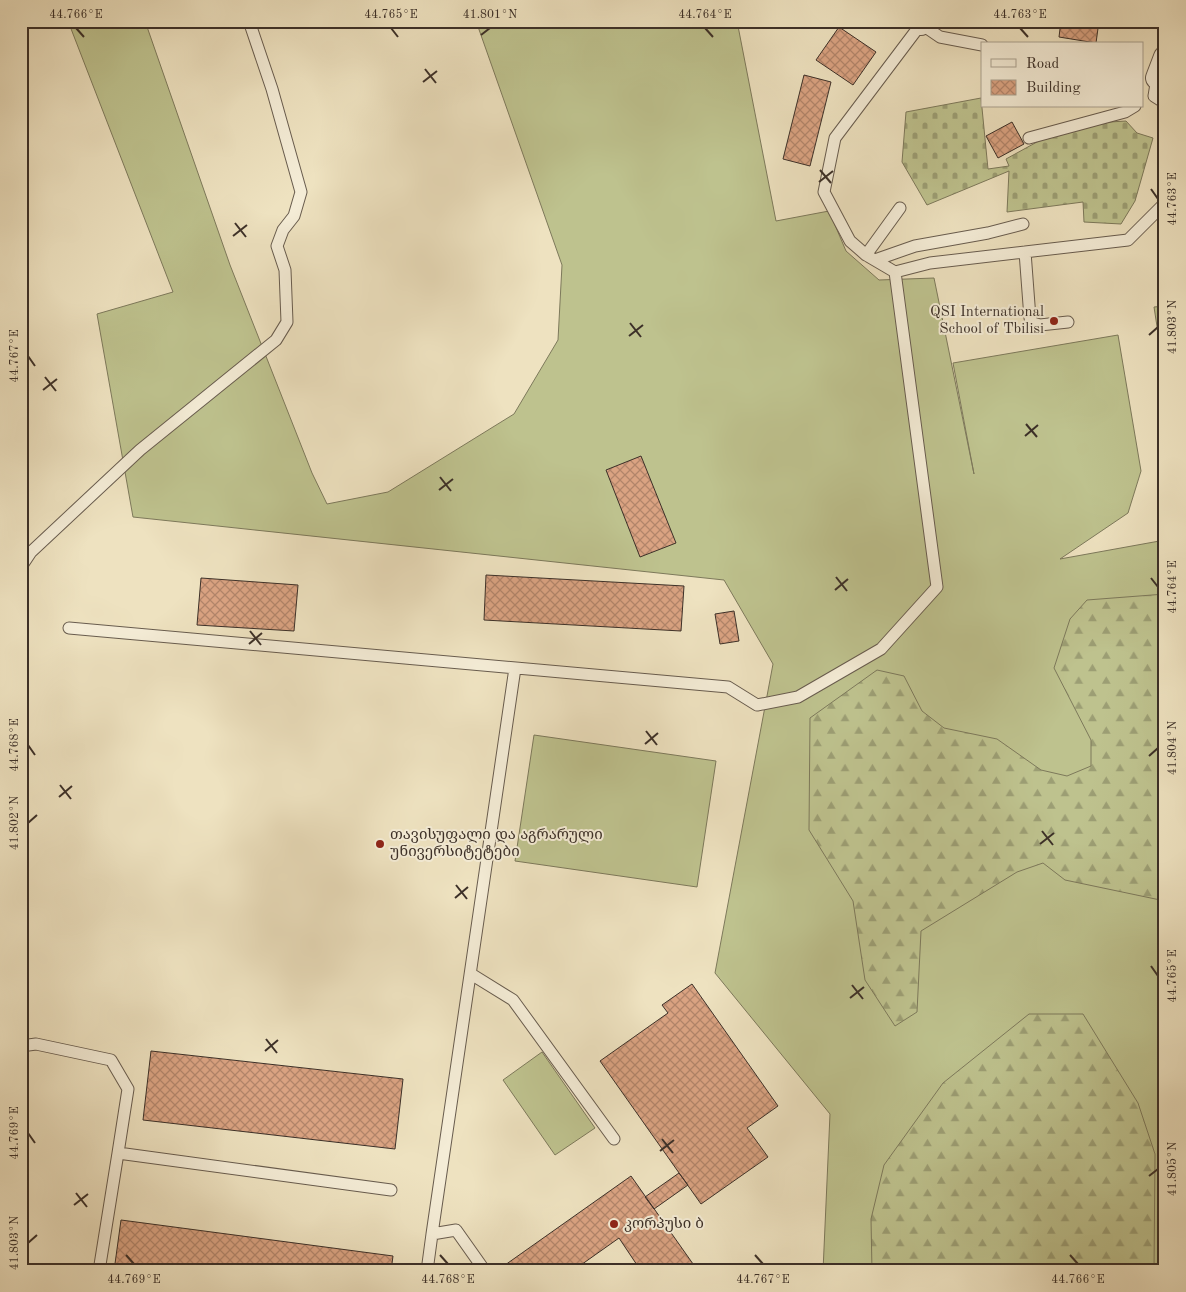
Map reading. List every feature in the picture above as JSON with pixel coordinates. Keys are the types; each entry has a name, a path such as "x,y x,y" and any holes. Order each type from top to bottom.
{"street":[{"path":"1156,87 1165,57"}],"lane":[{"path":"21,567 31,552 140,450 276,340 287,322 285,270 277,246 282,230 294,216 301,192 272,89 249,21"},
{"path":"981,45 940,37 922,23 835,138 824,192 850,241 895,272 930,263 1128,240 1163,207"},
{"path":"1144,100 1156,87 1165,103"},
{"path":"1029,138 1125,112 1132,108"},
{"path":"871,257 900,208"},
{"path":"871,257 1023,224"},
{"path":"1025,252 1030,318 1033,323 1040,325 1068,322"},
{"path":"69,628 728,687 757,705 798,698 881,649 937,587 895,272"},
{"path":"427,1271 515,668"},
{"path":"471,974 514,1000 614,1139"},
{"path":"21,1046 36,1044 111,1060 128,1089 99,1271"},
{"path":"118,1153 391,1190"},
{"path":"432,1234 456,1230 485,1271"}],"green space":[{"path":"68,21 145,21 230,265 312,473 327,504 388,492 514,414 558,340 562,265 476,21 737,21 776,221 829,211 846,251 879,280 934,278 974,474 953,363 1118,335 1141,471 1128,513 1060,559 1165,540 1165,1271 823,1271 830,1114 715,973 773,664 724,580 133,517 97,314 173,292"},
{"path":"981,98 988,169 1009,166 1006,159 1046,137 1094,123 1126,121 1137,133 1153,138 1135,201 1121,224 1084,222 1083,202 1007,212 1009,171 927,205 902,162 906,112"},
{"path":"1165,306 1165,378 1154,307"},
{"path":"1165,594 1165,901 1065,880 1043,863 1017,872 921,931 917,1012 895,1026 865,980 853,901 809,830 810,718 877,670 904,676 922,711 944,728 997,739 1041,770 1067,776 1091,766 1091,740 1054,668 1070,619 1087,600"},
{"path":"534,735 716,761 697,887 515,861"},
{"path":"1029,1014 1083,1014 1138,1103 1155,1154 1154,1271 872,1271 871,1219 884,1165 943,1083"},
{"path":"542,1052 595,1128 555,1155 503,1080"}],"building":[{"path":"1061,21 1099,21 1096,42 1059,37"},
{"path":"839,27 876,52 853,85 816,60"},
{"path":"804,75 831,82 810,166 783,159"},
{"path":"1012,122 1024,144 998,158 986,136"},
{"path":"641,456 676,543 640,557 606,470"},
{"path":"486,575 684,586 681,631 484,620"},
{"path":"201,578 298,585 294,631 197,625"},
{"path":"734,611 739,641 720,644 715,614"},
{"path":"692,984 778,1106 747,1128 768,1157 701,1204 600,1061 668,1013 662,1005"},
{"path":"151,1051 403,1079 395,1149 143,1120"},
{"path":"679,1173 688,1185 654,1209 645,1197"},
{"name":"კორპუსი ბ","path":"631,1176 698,1271 641,1271 619,1238 578,1267 580,1271 498,1270"},
{"path":"121,1220 393,1256 391,1271 114,1271"}],"place":[{"name":"QSI International School of Tbilisi","path":"1054,321"},
{"name":"თავისუფალი და აგრარული უნივერსიტეტები","path":"380,844"},
{"name":"კორპუსი ბ","path":"614,1224"}]}
